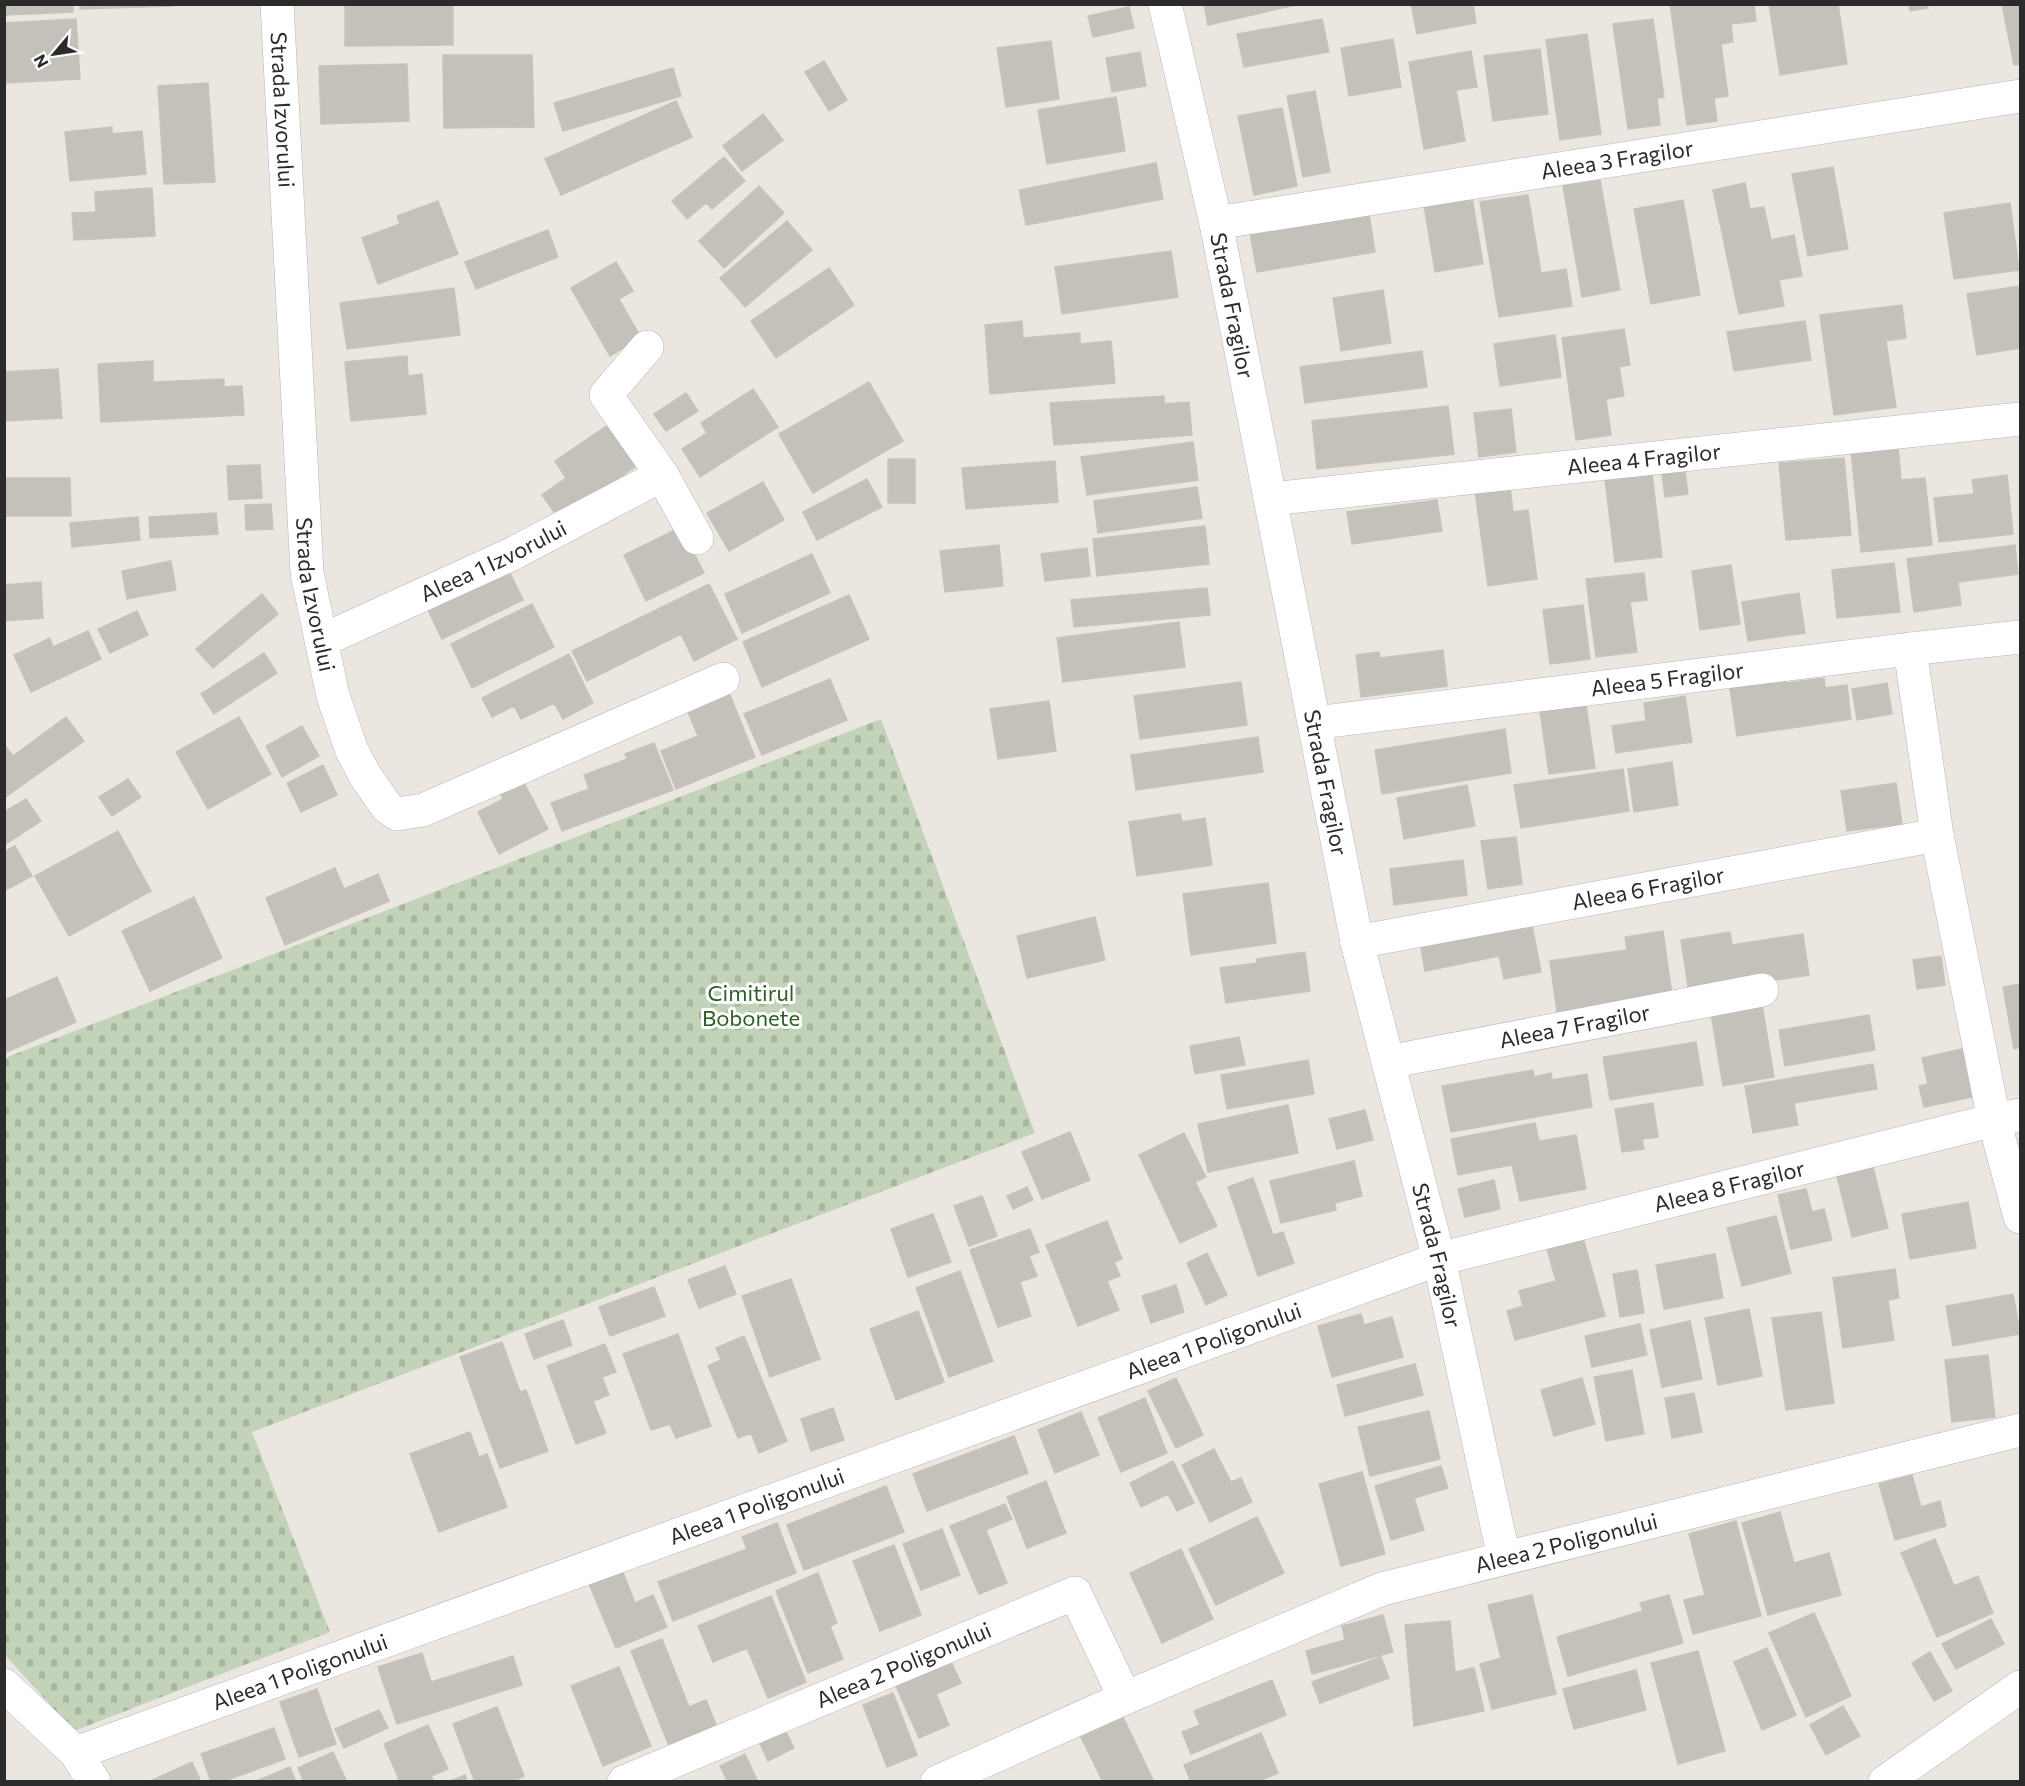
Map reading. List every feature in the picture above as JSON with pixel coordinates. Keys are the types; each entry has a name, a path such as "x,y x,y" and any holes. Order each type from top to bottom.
{"street":[{"name":"Strada Izvorului","path":"278,4 307,573 333,696 352,751 366,777 387,807 397,814 423,810 723,680"},
{"name":"Strada Fragilor","path":"1165,4 1216,223 1358,942 1439,1259 1504,1558"},
{"name":"Aleea 3 Fragilor","path":"1216,223 2020,96"},
{"path":"647,347 606,395 662,475 697,538"},
{"name":"Aleea 4 Fragilor","path":"1270,499 2020,419"},
{"name":"Aleea 1 Izvorului","path":"321,641 512,554 662,475"},
{"name":"Aleea 5 Fragilor","path":"1314,723 2020,637"},
{"path":"1910,649 1937,835 2007,1118 2020,1217"},
{"name":"Aleea 6 Fragilor","path":"1358,942 1937,835"},
{"name":"Aleea 7 Fragilor","path":"1388,1062 1762,990"},
{"name":"Aleea 8 Fragilor","path":"1439,1259 2007,1118"},
{"name":"Aleea 1 Poligonului","path":"76,1753 1439,1259"},
{"name":"Aleea 2 Poligonului","path":"937,1782 1125,1698 1382,1589 2020,1431"},
{"name":"Aleea 2 Poligonului","path":"624,1782 1075,1593 1125,1698"},
{"path":"4,1685 76,1753 94,1782"},
{"path":"1885,1782 2020,1687"}],"green space":[{"name":"Cimitirul Bobonete","path":"881,719 1035,1133 252,1432 330,1632 74,1731 5,1655 5,1058"}],"building":[{"path":"4,4 73,4 73,12 4,15"},
{"path":"80,4 173,4 173,6 80,9"},
{"path":"345,4 453,4 453,45 345,46"},
{"path":"1204,4 1300,4 1208,25"},
{"path":"1411,4 1473,4 1476,23 1417,34"},
{"path":"1670,4 1754,4 1756,21 1731,24 1733,42 1721,44 1728,96 1714,98 1717,121 1687,125"},
{"path":"1769,4 1838,4 1847,64 1780,75"},
{"path":"1909,4 1927,4 1928,8 1910,11"},
{"path":"2002,4 2020,4 2020,64 2014,65"},
{"path":"1129,7 1134,28 1093,37 1088,16"},
{"path":"76,19 80,79 4,83 4,23"},
{"path":"1322,19 1329,52 1244,67 1237,34"},
{"path":"1653,19 1664,97 1657,98 1660,125 1628,129 1613,24"},
{"path":"1587,34 1601,134 1560,140 1546,40"},
{"path":"1393,39 1401,87 1349,96 1341,48"},
{"path":"1051,41 1059,99 1006,107 997,48"},
{"path":"1540,49 1548,114 1493,121 1484,56"},
{"path":"1471,51 1477,87 1456,90 1465,141 1424,149 1409,62"},
{"path":"1140,52 1146,86 1112,92 1106,58"},
{"path":"443,55 532,55 534,127 444,128"},
{"path":"824,61 847,100 829,111 805,72"},
{"path":"407,64 409,121 321,124 319,66"},
{"path":"673,68 681,96 563,131 554,103"},
{"path":"208,83 215,182 164,184 158,86"},
{"path":"1315,91 1330,172 1303,177 1287,96"},
{"path":"1116,97 1125,151 1047,164 1038,110"},
{"path":"676,101 692,137 561,195 545,159"},
{"path":"1282,108 1297,186 1254,195 1238,116"},
{"path":"763,114 783,140 742,171 723,146"},
{"path":"112,127 112,134 142,131 146,174 70,181 65,132"},
{"path":"724,157 745,181 712,209 706,203 687,219 672,201"},
{"path":"1156,163 1163,199 1026,225 1019,190"},
{"path":"1833,167 1848,249 1808,256 1792,174"},
{"path":"1600,180 1620,290 1582,297 1563,186"},
{"path":"1745,183 1750,209 1764,207 1771,240 1794,235 1802,276 1779,280 1784,306 1739,314 1713,190"},
{"path":"759,186 784,213 724,268 699,241"},
{"path":"152,188 155,236 74,240 72,213 96,212 95,192"},
{"path":"1471,191 1483,264 1435,272 1423,199"},
{"path":"1528,195 1541,273 1566,269 1572,306 1499,317 1480,202"},
{"path":"1683,200 1700,295 1651,304 1634,209"},
{"path":"438,201 458,254 378,284 362,238 400,224 397,216"},
{"path":"2010,203 2019,270 1954,279 1944,213"},
{"path":"1368,208 1375,252 1257,272 1249,228"},
{"path":"787,221 812,250 745,307 720,278"},
{"path":"548,230 558,257 476,289 465,262"},
{"path":"1171,251 1178,297 1062,314 1055,267"},
{"path":"616,262 633,291 619,299 641,338 610,356 571,288"},
{"path":"829,268 854,305 776,358 751,321"},
{"path":"2020,286 2020,348 1977,355 1967,294"},
{"path":"454,288 460,335 347,349 340,303"},
{"path":"1383,290 1391,343 1341,351 1333,298"},
{"path":"1902,305 1906,338 1886,341 1896,407 1834,415 1820,315"},
{"path":"1022,321 1023,338 1080,333 1080,344 1111,341 1115,383 990,394 985,325"},
{"path":"1805,321 1811,360 1734,371 1727,332"},
{"path":"1624,329 1630,365 1619,367 1624,396 1606,399 1611,435 1576,440 1562,338"},
{"path":"1555,335 1561,377 1500,386 1494,344"},
{"path":"1422,351 1427,387 1305,403 1300,367"},
{"path":"407,356 408,376 422,374 426,414 351,421 345,362"},
{"path":"153,361 153,382 224,379 224,387 242,386 244,415 101,422 98,364"},
{"path":"58,369 62,418 4,421 4,372"},
{"path":"869,382 903,441 813,493 779,434"},
{"path":"753,389 778,427 700,477 682,449 707,433 701,423"},
{"path":"686,393 698,411 666,431 654,414"},
{"path":"1164,396 1164,404 1189,402 1192,435 1054,445 1050,403"},
{"path":"1448,406 1454,454 1317,469 1312,421"},
{"path":"1511,409 1516,452 1479,457 1474,413"},
{"path":"617,419 645,460 559,519 542,495 566,478 555,461"},
{"path":"1897,435 1901,480 1925,478 1932,545 1861,552 1850,439"},
{"path":"1193,442 1198,480 1087,495 1081,457"},
{"path":"1844,458 1851,535 1786,540 1779,463"},
{"path":"888,459 915,459 915,503 888,503"},
{"path":"1055,461 1058,502 966,509 962,468"},
{"path":"1684,463 1688,494 1665,497 1661,466"},
{"path":"260,465 262,498 229,500 227,466"},
{"path":"1651,466 1662,557 1615,562 1604,471"},
{"path":"2007,475 2013,534 1939,542 1934,498 1974,494 1972,480"},
{"path":"4,478 70,478 71,516 4,516"},
{"path":"867,479 882,507 817,540 803,512"},
{"path":"763,482 784,520 729,551 707,513"},
{"path":"1510,486 1513,512 1528,510 1537,579 1488,586 1475,491"},
{"path":"1197,487 1202,518 1098,533 1094,501"},
{"path":"1437,500 1442,531 1352,544 1347,512"},
{"path":"271,504 273,529 246,530 245,505"},
{"path":"216,513 218,534 150,538 149,517"},
{"path":"138,517 140,540 72,547 70,523"},
{"path":"1205,526 1209,564 1097,576 1093,539"},
{"path":"681,527 704,573 646,601 624,555"},
{"path":"999,545 1003,586 945,592 940,551"},
{"path":"2015,545 2018,574 1958,582 1961,605 1914,612 1907,559"},
{"path":"1087,548 1090,576 1045,581 1041,554"},
{"path":"812,554 830,593 742,633 725,594"},
{"path":"171,561 176,590 127,599 122,571"},
{"path":"504,561 523,600 442,639 423,600"},
{"path":"1894,563 1900,612 1837,618 1832,570"},
{"path":"1731,565 1740,624 1700,630 1692,571"},
{"path":"1644,573 1647,600 1630,602 1637,652 1596,657 1586,579"},
{"path":"41,582 43,618 4,621 4,585"},
{"path":"709,584 737,639 694,661 681,634 587,681 572,651"},
{"path":"1207,588 1210,615 1074,627 1071,600"},
{"path":"1799,593 1805,633 1748,641 1742,602"},
{"path":"262,594 278,614 213,668 196,649"},
{"path":"849,595 869,639 762,687 743,642"},
{"path":"532,604 554,647 472,688 451,644"},
{"path":"1583,605 1590,659 1550,664 1543,610"},
{"path":"137,611 148,635 110,653 98,629"},
{"path":"1179,622 1185,667 1063,682 1057,638"},
{"path":"88,631 101,659 31,692 14,655 50,638 53,647"},
{"path":"1443,650 1447,686 1361,697 1356,655 1379,652 1380,658"},
{"path":"264,653 277,673 214,714 201,694"},
{"path":"569,654 593,703 563,719 554,703 521,719 514,706 492,717 482,698"},
{"path":"1784,667 1786,683 1824,678 1825,688 1847,685 1851,719 1737,736 1728,675"},
{"path":"830,679 847,720 762,755 744,714"},
{"path":"1241,682 1247,725 1140,739 1134,696"},
{"path":"1887,683 1892,714 1857,720 1852,689"},
{"path":"726,685 755,757 676,789 661,751 698,736 684,702"},
{"path":"1584,690 1595,768 1549,774 1538,697"},
{"path":"1685,696 1692,742 1616,753 1612,726 1646,721 1644,703"},
{"path":"1049,701 1056,751 998,759 990,709"},
{"path":"66,717 84,741 4,798 4,748 6,747 13,756"},
{"path":"239,717 271,774 208,809 176,752"},
{"path":"302,726 319,756 282,777 266,746"},
{"path":"1505,729 1511,773 1382,794 1375,750"},
{"path":"1258,737 1263,772 1136,790 1131,755"},
{"path":"654,743 673,790 562,831 551,803 589,789 584,775 627,759 625,754"},
{"path":"1672,762 1678,805 1634,812 1628,769"},
{"path":"323,765 337,795 301,812 287,783"},
{"path":"1623,769 1629,811 1521,828 1514,785"},
{"path":"519,773 548,829 499,854 478,812 503,799 496,786"},
{"path":"128,779 141,797 112,816 99,797"},
{"path":"1896,783 1902,824 1847,831 1841,791"},
{"path":"1467,785 1475,826 1404,839 1397,798"},
{"path":"26,799 41,821 4,845 4,812"},
{"path":"1180,814 1182,822 1205,818 1212,865 1137,876 1129,822"},
{"path":"118,831 151,891 69,936 35,876"},
{"path":"1516,837 1522,884 1488,889 1481,841"},
{"path":"15,846 32,876 4,891 4,852"},
{"path":"1463,860 1467,895 1394,905 1390,869"},
{"path":"335,868 344,889 378,874 389,901 285,945 266,898"},
{"path":"1268,883 1276,943 1191,955 1183,894"},
{"path":"194,897 222,958 150,991 122,931"},
{"path":"1095,917 1105,960 1027,978 1017,936"},
{"path":"1531,920 1541,972 1504,979 1499,956 1425,971 1420,942"},
{"path":"1663,931 1672,995 1557,1012 1550,961 1627,950 1625,937"},
{"path":"1730,932 1732,945 1803,934 1809,975 1689,993 1681,940"},
{"path":"1305,952 1310,991 1226,1003 1220,968 1257,963 1257,959"},
{"path":"1941,956 1945,985 1917,989 1913,960"},
{"path":"57,977 76,1022 4,1053 4,1000"},
{"path":"2020,984 2020,1047 2014,1049 2003,987"},
{"path":"1760,993 1774,1077 1723,1086 1709,1001"},
{"path":"1869,1015 1875,1050 1785,1066 1779,1030"},
{"path":"1239,1037 1245,1065 1195,1074 1190,1046"},
{"path":"1696,1042 1703,1085 1610,1100 1603,1057"},
{"path":"1962,1049 1972,1097 1924,1107 1919,1086 1928,1084 1922,1058"},
{"path":"1308,1060 1314,1094 1227,1109 1221,1075"},
{"path":"1873,1064 1877,1089 1794,1103 1798,1125 1753,1133 1745,1086"},
{"path":"1533,1070 1534,1077 1551,1073 1552,1080 1587,1074 1592,1107 1451,1132 1442,1086"},
{"path":"1653,1103 1658,1137 1642,1139 1644,1149 1622,1152 1615,1109"},
{"path":"1288,1105 1298,1153 1208,1172 1198,1124"},
{"path":"1365,1110 1373,1140 1337,1149 1329,1119"},
{"path":"1535,1123 1539,1141 1576,1135 1586,1189 1520,1201 1512,1165 1458,1175 1451,1139"},
{"path":"1070,1132 1090,1180 1042,1199 1022,1152"},
{"path":"1184,1133 1206,1177 1195,1182 1217,1226 1180,1243 1139,1155"},
{"path":"1871,1159 1888,1228 1852,1237 1835,1168"},
{"path":"1354,1161 1362,1196 1335,1203 1336,1210 1281,1223 1270,1181"},
{"path":"1253,1178 1273,1235 1283,1232 1294,1263 1258,1276 1228,1187"},
{"path":"1494,1180 1500,1209 1465,1217 1458,1189"},
{"path":"1027,1187 1033,1200 1013,1209 1007,1196"},
{"path":"1806,1189 1812,1212 1824,1209 1832,1240 1791,1249 1778,1195"},
{"path":"982,1196 997,1236 969,1246 954,1206"},
{"path":"1968,1202 1976,1248 1910,1259 1902,1214"},
{"path":"933,1214 951,1262 908,1277 891,1229"},
{"path":"1776,1216 1791,1273 1742,1286 1727,1228"},
{"path":"1107,1221 1122,1259 1114,1262 1120,1276 1107,1281 1119,1310 1078,1326 1046,1245"},
{"path":"1030,1229 1039,1252 1029,1256 1037,1276 1020,1282 1031,1316 998,1327 970,1250"},
{"path":"1581,1231 1605,1316 1515,1340 1507,1311 1523,1306 1519,1291 1556,1281 1545,1242"},
{"path":"1207,1253 1227,1295 1206,1305 1187,1263"},
{"path":"1715,1254 1723,1298 1664,1309 1656,1265"},
{"path":"725,1266 736,1294 699,1308 688,1280"},
{"path":"1895,1269 1899,1298 1888,1300 1894,1340 1843,1348 1833,1278"},
{"path":"1637,1270 1644,1313 1620,1317 1613,1274"},
{"path":"960,1271 993,1361 949,1377 916,1288"},
{"path":"791,1279 820,1359 770,1377 742,1296"},
{"path":"1176,1285 1184,1312 1151,1323 1142,1296"},
{"path":"654,1287 665,1316 610,1336 599,1307"},
{"path":"2013,1294 2020,1334 1953,1346 1946,1306"},
{"path":"1749,1309 1762,1376 1718,1385 1705,1318"},
{"path":"918,1311 944,1382 896,1400 870,1329"},
{"path":"1821,1312 1834,1403 1786,1410 1772,1318"},
{"path":"1361,1314 1364,1325 1392,1317 1403,1357 1332,1377 1318,1326"},
{"path":"563,1320 572,1345 534,1359 525,1334"},
{"path":"1690,1321 1702,1379 1662,1387 1650,1330"},
{"path":"1640,1324 1647,1355 1592,1367 1585,1336"},
{"path":"678,1334 711,1426 676,1438 670,1424 651,1430 623,1354"},
{"path":"744,1336 787,1441 759,1453 751,1433 738,1438 708,1366 721,1360 716,1348"},
{"path":"502,1342 520,1392 526,1390 548,1451 500,1468 460,1357"},
{"path":"605,1344 616,1372 602,1377 609,1395 593,1401 606,1433 576,1444 547,1366"},
{"path":"1988,1355 1995,1417 1952,1422 1945,1360"},
{"path":"1415,1364 1423,1395 1345,1416 1337,1385"},
{"path":"1632,1370 1644,1434 1606,1441 1594,1377"},
{"path":"1176,1378 1203,1435 1176,1448 1148,1391"},
{"path":"1582,1378 1595,1424 1554,1436 1541,1390"},
{"path":"1694,1393 1702,1432 1672,1438 1665,1398"},
{"path":"1145,1398 1167,1453 1121,1472 1098,1418"},
{"path":"833,1408 844,1440 811,1451 801,1419"},
{"path":"1429,1411 1440,1459 1370,1476 1358,1427"},
{"path":"1081,1412 1099,1455 1055,1473 1038,1430"},
{"path":"470,1432 479,1457 487,1454 507,1507 439,1532 410,1454"},
{"path":"1014,1436 1028,1473 927,1511 913,1474"},
{"path":"1214,1449 1231,1482 1241,1478 1252,1502 1210,1522 1182,1465"},
{"path":"1173,1461 1194,1503 1177,1511 1168,1494 1141,1507 1130,1483"},
{"path":"1441,1466 1448,1488 1414,1498 1424,1530 1391,1540 1375,1486"},
{"path":"1362,1472 1385,1554 1341,1566 1319,1484"},
{"path":"1912,1475 1921,1507 1940,1501 1946,1526 1895,1540 1879,1484"},
{"path":"1046,1481 1066,1533 1027,1548 1007,1497"},
{"path":"886,1486 904,1532 804,1570 787,1525"},
{"path":"1005,1504 1012,1519 986,1530 1007,1583 979,1594 950,1526"},
{"path":"1780,1512 1794,1563 1829,1553 1841,1595 1768,1615 1742,1523"},
{"path":"1257,1517 1284,1573 1216,1605 1189,1549"},
{"path":"1736,1521 1761,1616 1693,1634 1684,1600 1705,1595 1689,1534"},
{"path":"777,1523 796,1573 673,1621 658,1582 747,1549 742,1537"},
{"path":"942,1529 960,1575 921,1590 903,1544"},
{"path":"1935,1539 1954,1586 1978,1576 1993,1613 1937,1637 1901,1553"},
{"path":"894,1545 921,1615 880,1631 853,1561"},
{"path":"1181,1549 1213,1619 1162,1643 1130,1573"},
{"path":"622,1570 635,1603 653,1595 667,1627 616,1648 589,1584"},
{"path":"818,1573 837,1623 830,1626 843,1659 808,1673 776,1591"},
{"path":"1532,1595 1556,1694 1492,1709 1480,1664 1501,1658 1488,1605"},
{"path":"1669,1595 1683,1643 1568,1676 1557,1637 1643,1611 1640,1603"},
{"path":"771,1596 806,1682 768,1698 747,1648 713,1662 698,1626"},
{"path":"1814,1613 1851,1696 1806,1717 1769,1633"},
{"path":"1383,1615 1393,1652 1312,1674 1306,1651 1345,1640 1342,1626"},
{"path":"1991,1619 2004,1644 1956,1669 1942,1644"},
{"path":"1450,1621 1455,1672 1474,1668 1484,1711 1414,1726 1405,1625"},
{"path":"662,1639 689,1707 706,1700 717,1727 669,1746 631,1651"},
{"path":"1767,1648 1796,1715 1762,1730 1734,1662"},
{"path":"946,1651 961,1683 936,1694 949,1725 919,1738 891,1675"},
{"path":"1698,1651 1725,1751 1678,1764 1651,1663"},
{"path":"1930,1652 1952,1691 1934,1701 1912,1663"},
{"path":"422,1653 431,1682 513,1656 522,1685 397,1724 378,1667"},
{"path":"1381,1657 1389,1678 1320,1703 1312,1682"},
{"path":"619,1667 651,1746 603,1766 571,1686"},
{"path":"1636,1670 1646,1710 1574,1729 1563,1689"},
{"path":"1272,1680 1286,1715 1191,1754 1182,1732 1200,1725 1194,1711"},
{"path":"317,1689 336,1744 299,1757 280,1702"},
{"path":"893,1693 917,1755 887,1767 863,1705"},
{"path":"1843,1706 1860,1736 1826,1755 1810,1725"},
{"path":"497,1707 524,1776 511,1782 475,1782 453,1724"},
{"path":"379,1710 388,1728 344,1748 335,1729"},
{"path":"1123,1717 1154,1782 1103,1782 1081,1737"},
{"path":"781,1722 794,1748 768,1761 756,1735"},
{"path":"428,1725 448,1769 431,1776 434,1782 400,1782 384,1744"},
{"path":"274,1728 285,1759 222,1782 211,1782 201,1754"},
{"path":"1261,1733 1278,1773 1257,1782 1191,1782 1184,1765"},
{"path":"333,1752 347,1782 304,1782 298,1768"},
{"path":"745,1754 758,1782 728,1782 720,1766"},
{"path":"192,1762 201,1782 148,1782"},
{"path":"290,1767 296,1782 254,1782"},
{"path":"465,1775 467,1782 448,1782"}]}
